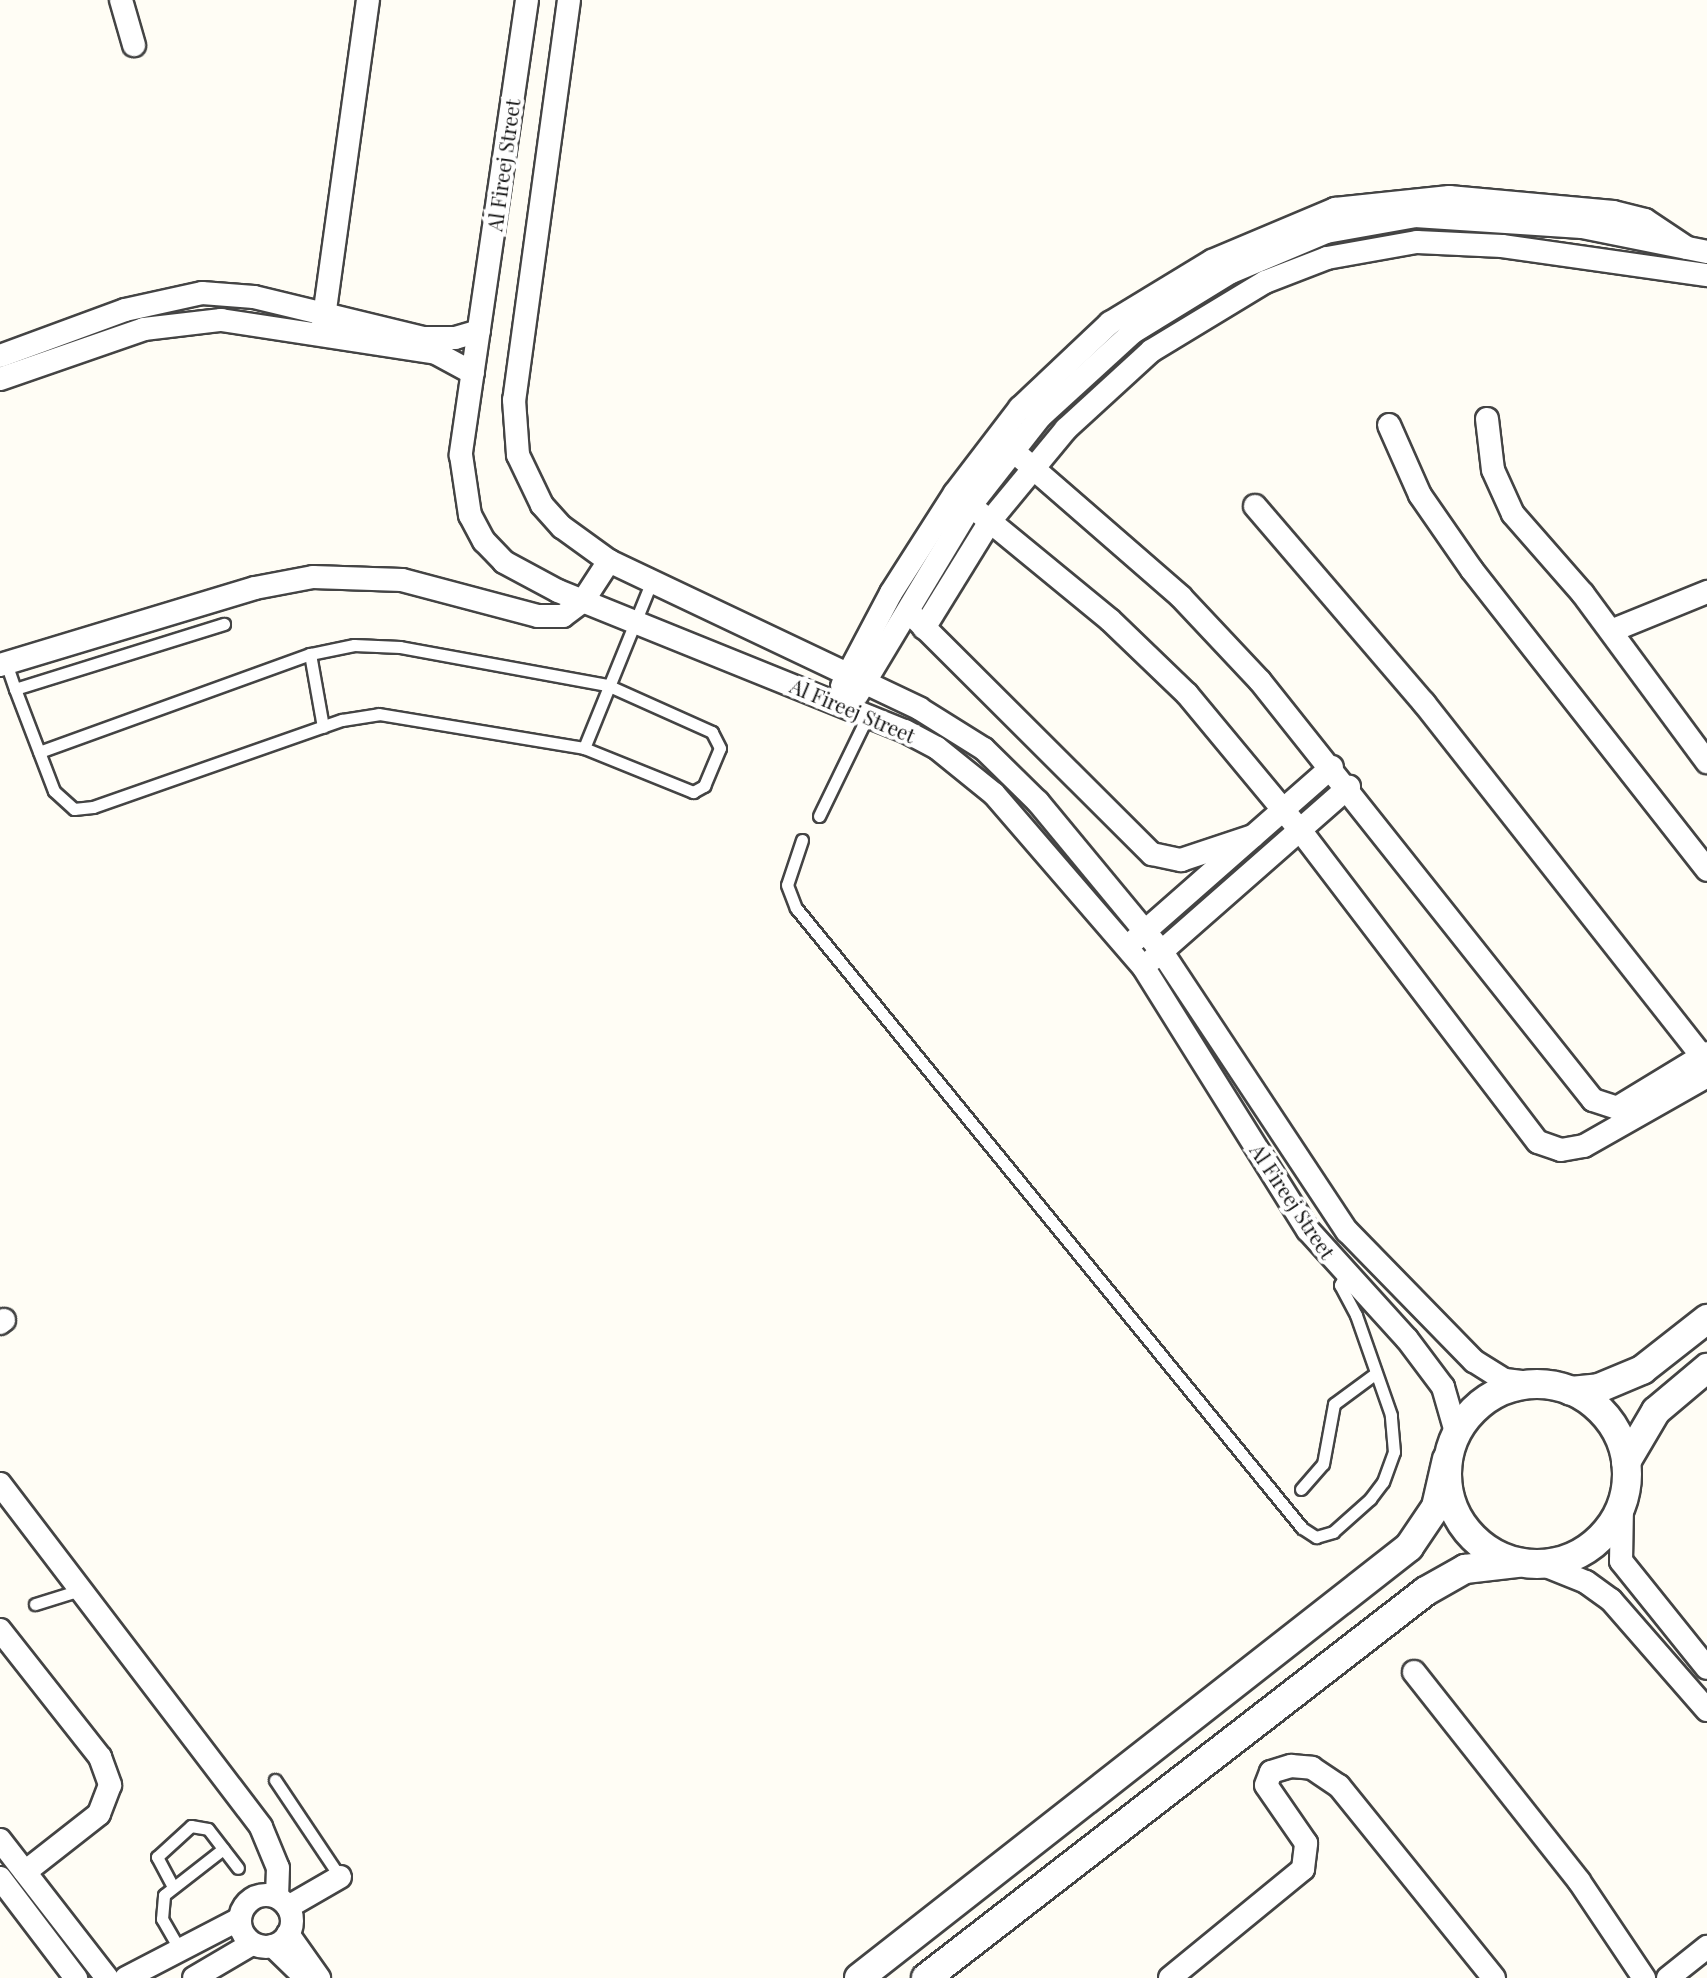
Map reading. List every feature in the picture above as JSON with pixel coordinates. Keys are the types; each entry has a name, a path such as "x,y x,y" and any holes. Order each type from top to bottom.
{"street":[{"path":"121,0 134,45"},
{"path":"324,323 368,0"},
{"name":"Al Fireej Street","path":"527,0 461,455 470,515 504,562 583,601 851,707 967,769 1019,819 1144,968 1308,1230 1443,1387 1456,1432"},
{"name":"Al Fireej Street","path":"569,0 513,428 518,455 542,505 562,527 609,561 942,722 993,758 1038,802 1162,952 1330,1212 1474,1361 1505,1380 1538,1384"},
{"path":"851,707 856,679 899,601 963,499 1005,443 1187,286 1306,218 1361,203 1421,198 1478,198 1613,212 1645,220 1697,250"},
{"path":"924,628 990,521 1033,466 1096,399 1177,332 1265,282 1327,258 1389,244 1446,242 1707,275"},
{"path":"0,356 113,326 195,321 324,323 423,338 455,338 479,331"},
{"path":"324,323 436,353 473,373"},
{"path":"0,379 113,326"},
{"path":"1487,419 1493,470 1513,514 1611,631 1707,762"},
{"path":"1389,425 1399,458 1458,550 1707,870"},
{"path":"1005,443 1181,597 1349,787 1598,1104 1623,1105 1706,1062"},
{"path":"963,499 1149,655 1300,830 1538,1142 1561,1150 1584,1146 1706,1062"},
{"path":"1255,506 1424,703 1706,1062"},
{"path":"3,664 255,588 313,577 402,580 546,617 563,616 583,601 609,561"},
{"path":"1611,631 1707,592"},
{"path":"899,601 1152,854 1181,860 1253,836"},
{"path":"1126,947 1332,767"},
{"path":"1144,968 1349,787"},
{"path":"1308,1230 1330,1212"},
{"path":"1351,1280 1381,1264"},
{"path":"859,1978 1409,1547 1436,1507 1456,1432 1490,1396 1538,1384 1571,1391 1599,1388 1642,1370 1707,1319"},
{"path":"1707,1368 1656,1411 1626,1462 1621,1561 1707,1668"},
{"path":"1571,1391 1608,1419 1626,1462"},
{"path":"1447,1459 1448,1494 1461,1525 1486,1549 1586,1582 1611,1600 1707,1710"},
{"path":"0,1484 261,1827 275,1853 282,1902 292,1920 271,1941 194,1978"},
{"path":"926,1978 1437,1584 1483,1564 1530,1564 1583,1552 1613,1524 1622,1505"},
{"path":"0,1630 100,1757 110,1785 99,1814 25,1872"},
{"path":"1414,1672 1579,1881 1644,1978"},
{"path":"1170,1978 1303,1869 1306,1843 1266,1785 1275,1769 1291,1766 1312,1768 1339,1786 1494,1978"},
{"path":"0,1840 107,1978"},
{"path":"126,1978 240,1919 250,1900 282,1902 340,1877"},
{"path":"0,1878 76,1978"},
{"path":"240,1919 319,1978"},
{"path":"271,1941 306,1978"},
{"path":"1668,1978 1707,1947"}],"lane":[{"path":"584,748 651,583"},
{"path":"15,689 224,624"},
{"path":"3,664 15,689 39,752 59,800 84,810 360,716 398,714 584,748 693,792 704,786 719,753 719,739 712,732 607,685 388,646 354,645 310,654 39,752"},
{"path":"310,654 323,727"},
{"path":"819,816 851,707"},
{"path":"802,840 787,885 796,908 1311,1536 1333,1532 1370,1499 1388,1472 1394,1430 1376,1373 1340,1285 1351,1280"},
{"path":"1301,1489 1323,1464 1334,1404 1376,1373"},
{"path":"35,1604 80,1590"},
{"path":"275,1780 340,1877"},
{"path":"172,1885 157,1857 191,1826 204,1826 238,1868"},
{"path":"180,1950 161,1913 164,1895 172,1885 223,1849"}]}
